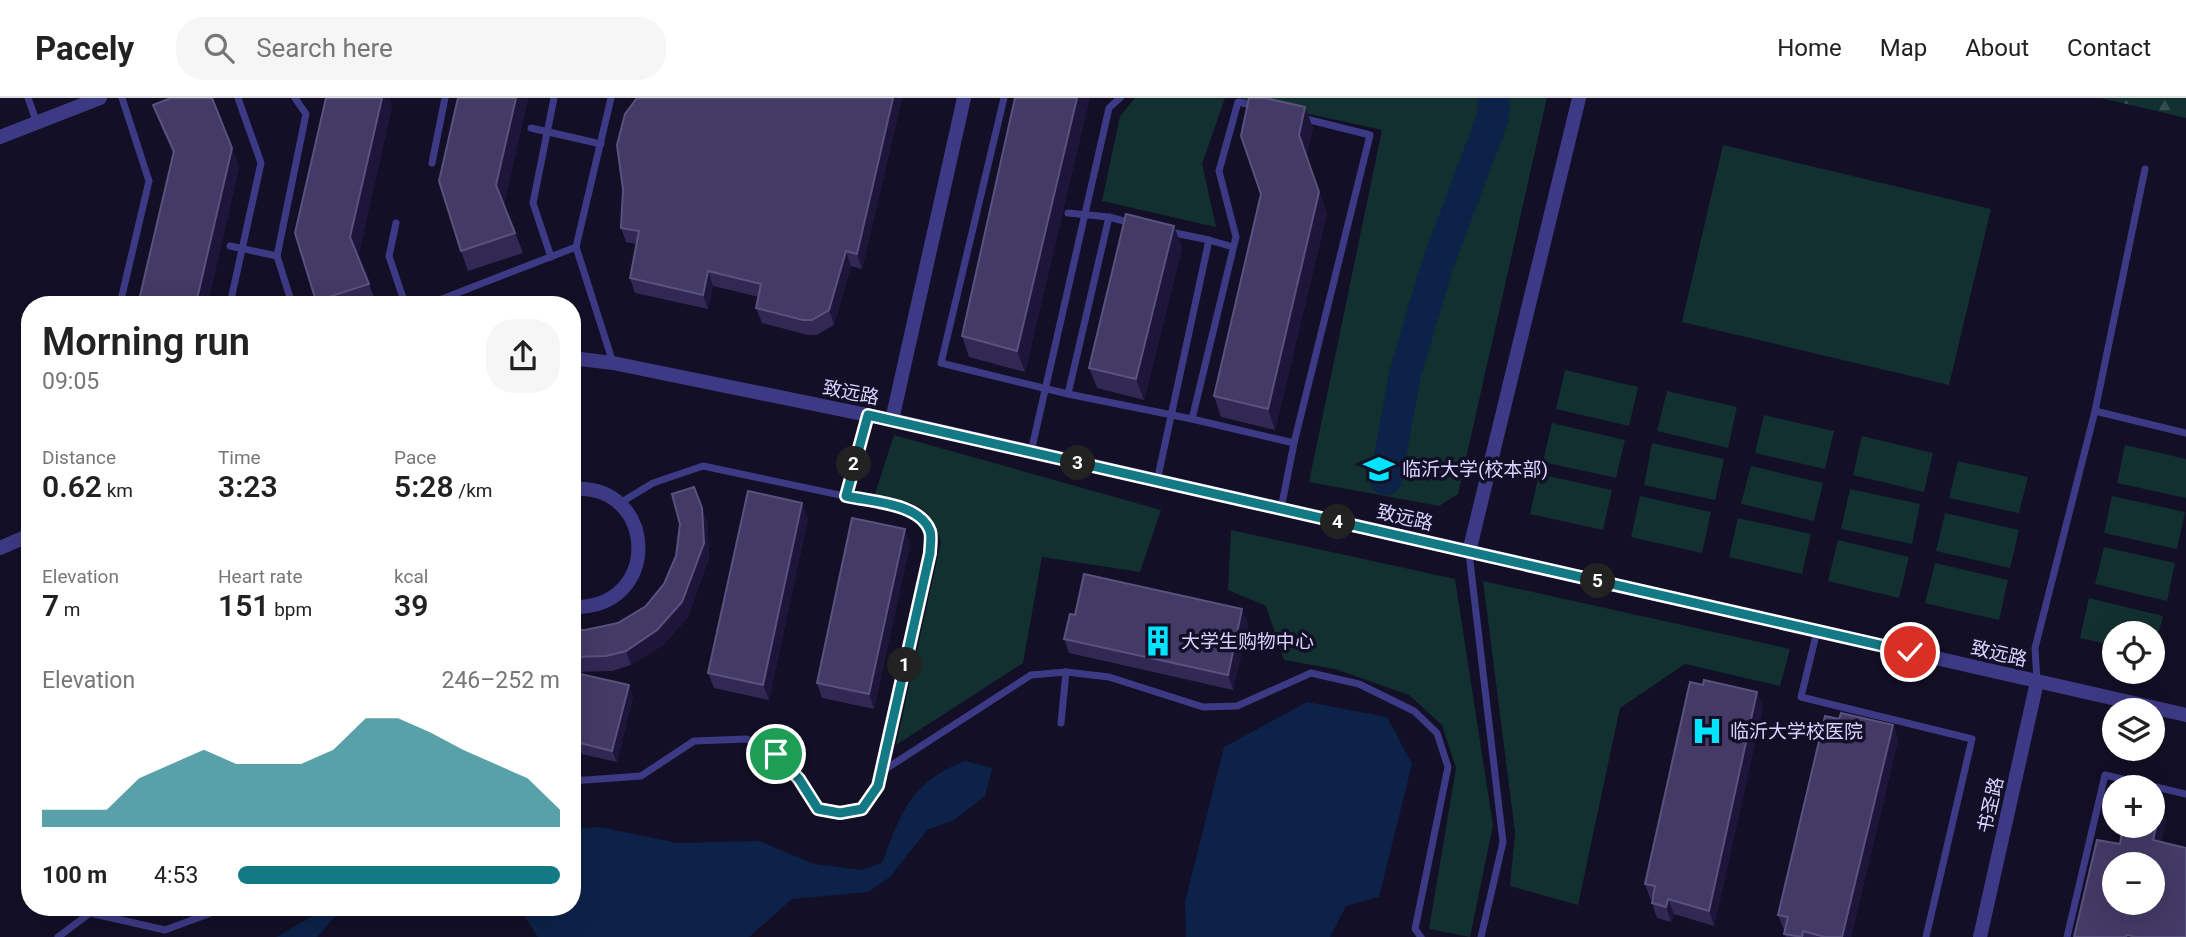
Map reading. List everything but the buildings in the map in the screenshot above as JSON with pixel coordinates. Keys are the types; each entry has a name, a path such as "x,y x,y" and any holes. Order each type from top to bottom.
{"street":[{"path":"0,137 100,98"},
{"path":"892,420 964,98"},
{"path":"1469,552 1579,98"},
{"name":"致远路","path":"581,359 613,363 892,420 2186,715"},
{"path":"581,488 604,493 620,503 631,517 639,538 639,556 633,576 626,586 604,603 581,606"},
{"path":"0,548 21,540"},
{"name":"书圣路","path":"1980,937 2037,681"}],"lane":[{"path":"28,98 37,123"},
{"path":"122,98 149,181 122,296"},
{"path":"232,296 261,163 238,98"},
{"path":"290,296 277,256 306,114 295,98"},
{"path":"432,163 445,98"},
{"path":"551,257 533,203 554,98"},
{"path":"611,98 576,247 613,363"},
{"path":"1004,98 941,363 1068,394 1294,443"},
{"path":"1031,452 1109,108 1119,98"},
{"path":"1192,419 1236,237 1219,171 1238,102 1264,108"},
{"path":"1281,509 1294,443 1370,135 1291,115"},
{"path":"531,128 601,144"},
{"path":"2037,681 2035,648 2095,411 2145,169"},
{"path":"1068,213 1147,226"},
{"path":"1068,394 1109,218"},
{"path":"396,223 389,256 402,296"},
{"path":"1159,229 1233,247"},
{"path":"1157,481 1209,240"},
{"path":"230,246 277,256"},
{"path":"450,296 576,247"},
{"path":"2095,411 2186,433"},
{"path":"846,496 868,415"},
{"path":"581,780 641,776 694,741 747,739 776,754 799,779 818,809 840,813 862,809 878,786 930,553 931,533 922,517 906,509 703,466 653,483 620,503"},
{"path":"1469,552 1503,842 1481,937"},
{"path":"1817,631 1801,697 1972,739 1926,937"},
{"path":"881,772 1031,675 1066,673 1109,677 1203,707 1237,706 1311,673 1359,684 1415,711 1437,733 1448,767 1415,929 1421,937"},
{"path":"1061,723 1066,673"},
{"path":"2067,937 2105,775 2186,794"},
{"path":"58,937 86,916"},
{"path":"103,916 165,930 203,916"}],"green space":[{"path":"1135,98 1225,98 1202,164 1216,227 1102,201 1120,116"},
{"path":"1237,98 1547,98 1458,494 1439,506 1309,482 1382,130"},
{"path":"2101,98 2186,98 2186,118"},
{"path":"1723,145 1991,209 1949,385 1682,322"},
{"path":"1565,370 1638,387 1629,426 1556,409"},
{"path":"1667,391 1737,407 1728,448 1657,431"},
{"path":"1764,415 1834,431 1825,469 1755,453"},
{"path":"1552,423 1625,440 1616,478 1543,462"},
{"path":"894,435 1161,510 1140,572 1042,557 1023,663 896,745 941,542 925,511 918,506 875,494"},
{"path":"1862,436 1933,453 1924,492 1853,475"},
{"path":"1652,443 1724,459 1715,500 1644,485"},
{"path":"2125,445 2186,459 2186,498 2117,483"},
{"path":"1958,461 2028,477 2019,513 1949,498"},
{"path":"1751,466 1823,483 1814,521 1741,504"},
{"path":"1539,474 1612,490 1603,530 1530,514"},
{"path":"1850,489 1920,504 1912,544 1841,529"},
{"path":"1640,496 1711,512 1702,553 1631,537"},
{"path":"2112,496 2185,512 2177,549 2104,533"},
{"path":"1945,513 2019,530 2010,568 1936,551"},
{"path":"1738,518 1811,534 1802,574 1729,557"},
{"path":"1231,530 1455,579 1493,825 1470,937 1429,929 1456,768 1442,725 1409,695 1335,669 1284,660 1266,606 1228,590"},
{"path":"1838,540 1909,557 1899,598 1828,581"},
{"path":"2104,547 2175,563 2167,601 2095,584"},
{"path":"1935,563 2008,580 1999,620 1925,603"},
{"path":"1483,581 1790,649 1780,686 1685,664 1620,708 1578,905 1510,886 1515,832"},
{"path":"2089,598 2163,616 2162,621 2102,621 2102,643 2080,638"}],"water":[{"path":"1307,702 1387,717 1412,764 1379,897 1346,906 1330,937 1186,937 1185,902 1224,747"},
{"path":"965,761 992,768 985,796 954,820 927,830 890,877 868,892 792,899 749,937 538,937 524,916 581,916 581,828 600,827 677,843 759,841 814,864 861,870 882,863 895,829 910,801 932,778"},
{"path":"312,916 336,916 317,937 276,937"}],"waterway":[{"path":"1386,479 1405,374 1437,266 1493,117 1494,98"}],"place":[{"name":"临沂大学(校本部)","path":"1379,469"},
{"name":"大学生购物中心","path":"1158,641"},
{"name":"临沂大学校医院","path":"1707,731"}],"route":[{"path":"776,754 799,779 818,809 840,813 862,809 878,786 930,553 931,533 922,517 906,509 846,496 868,415 1910,652"}]}
